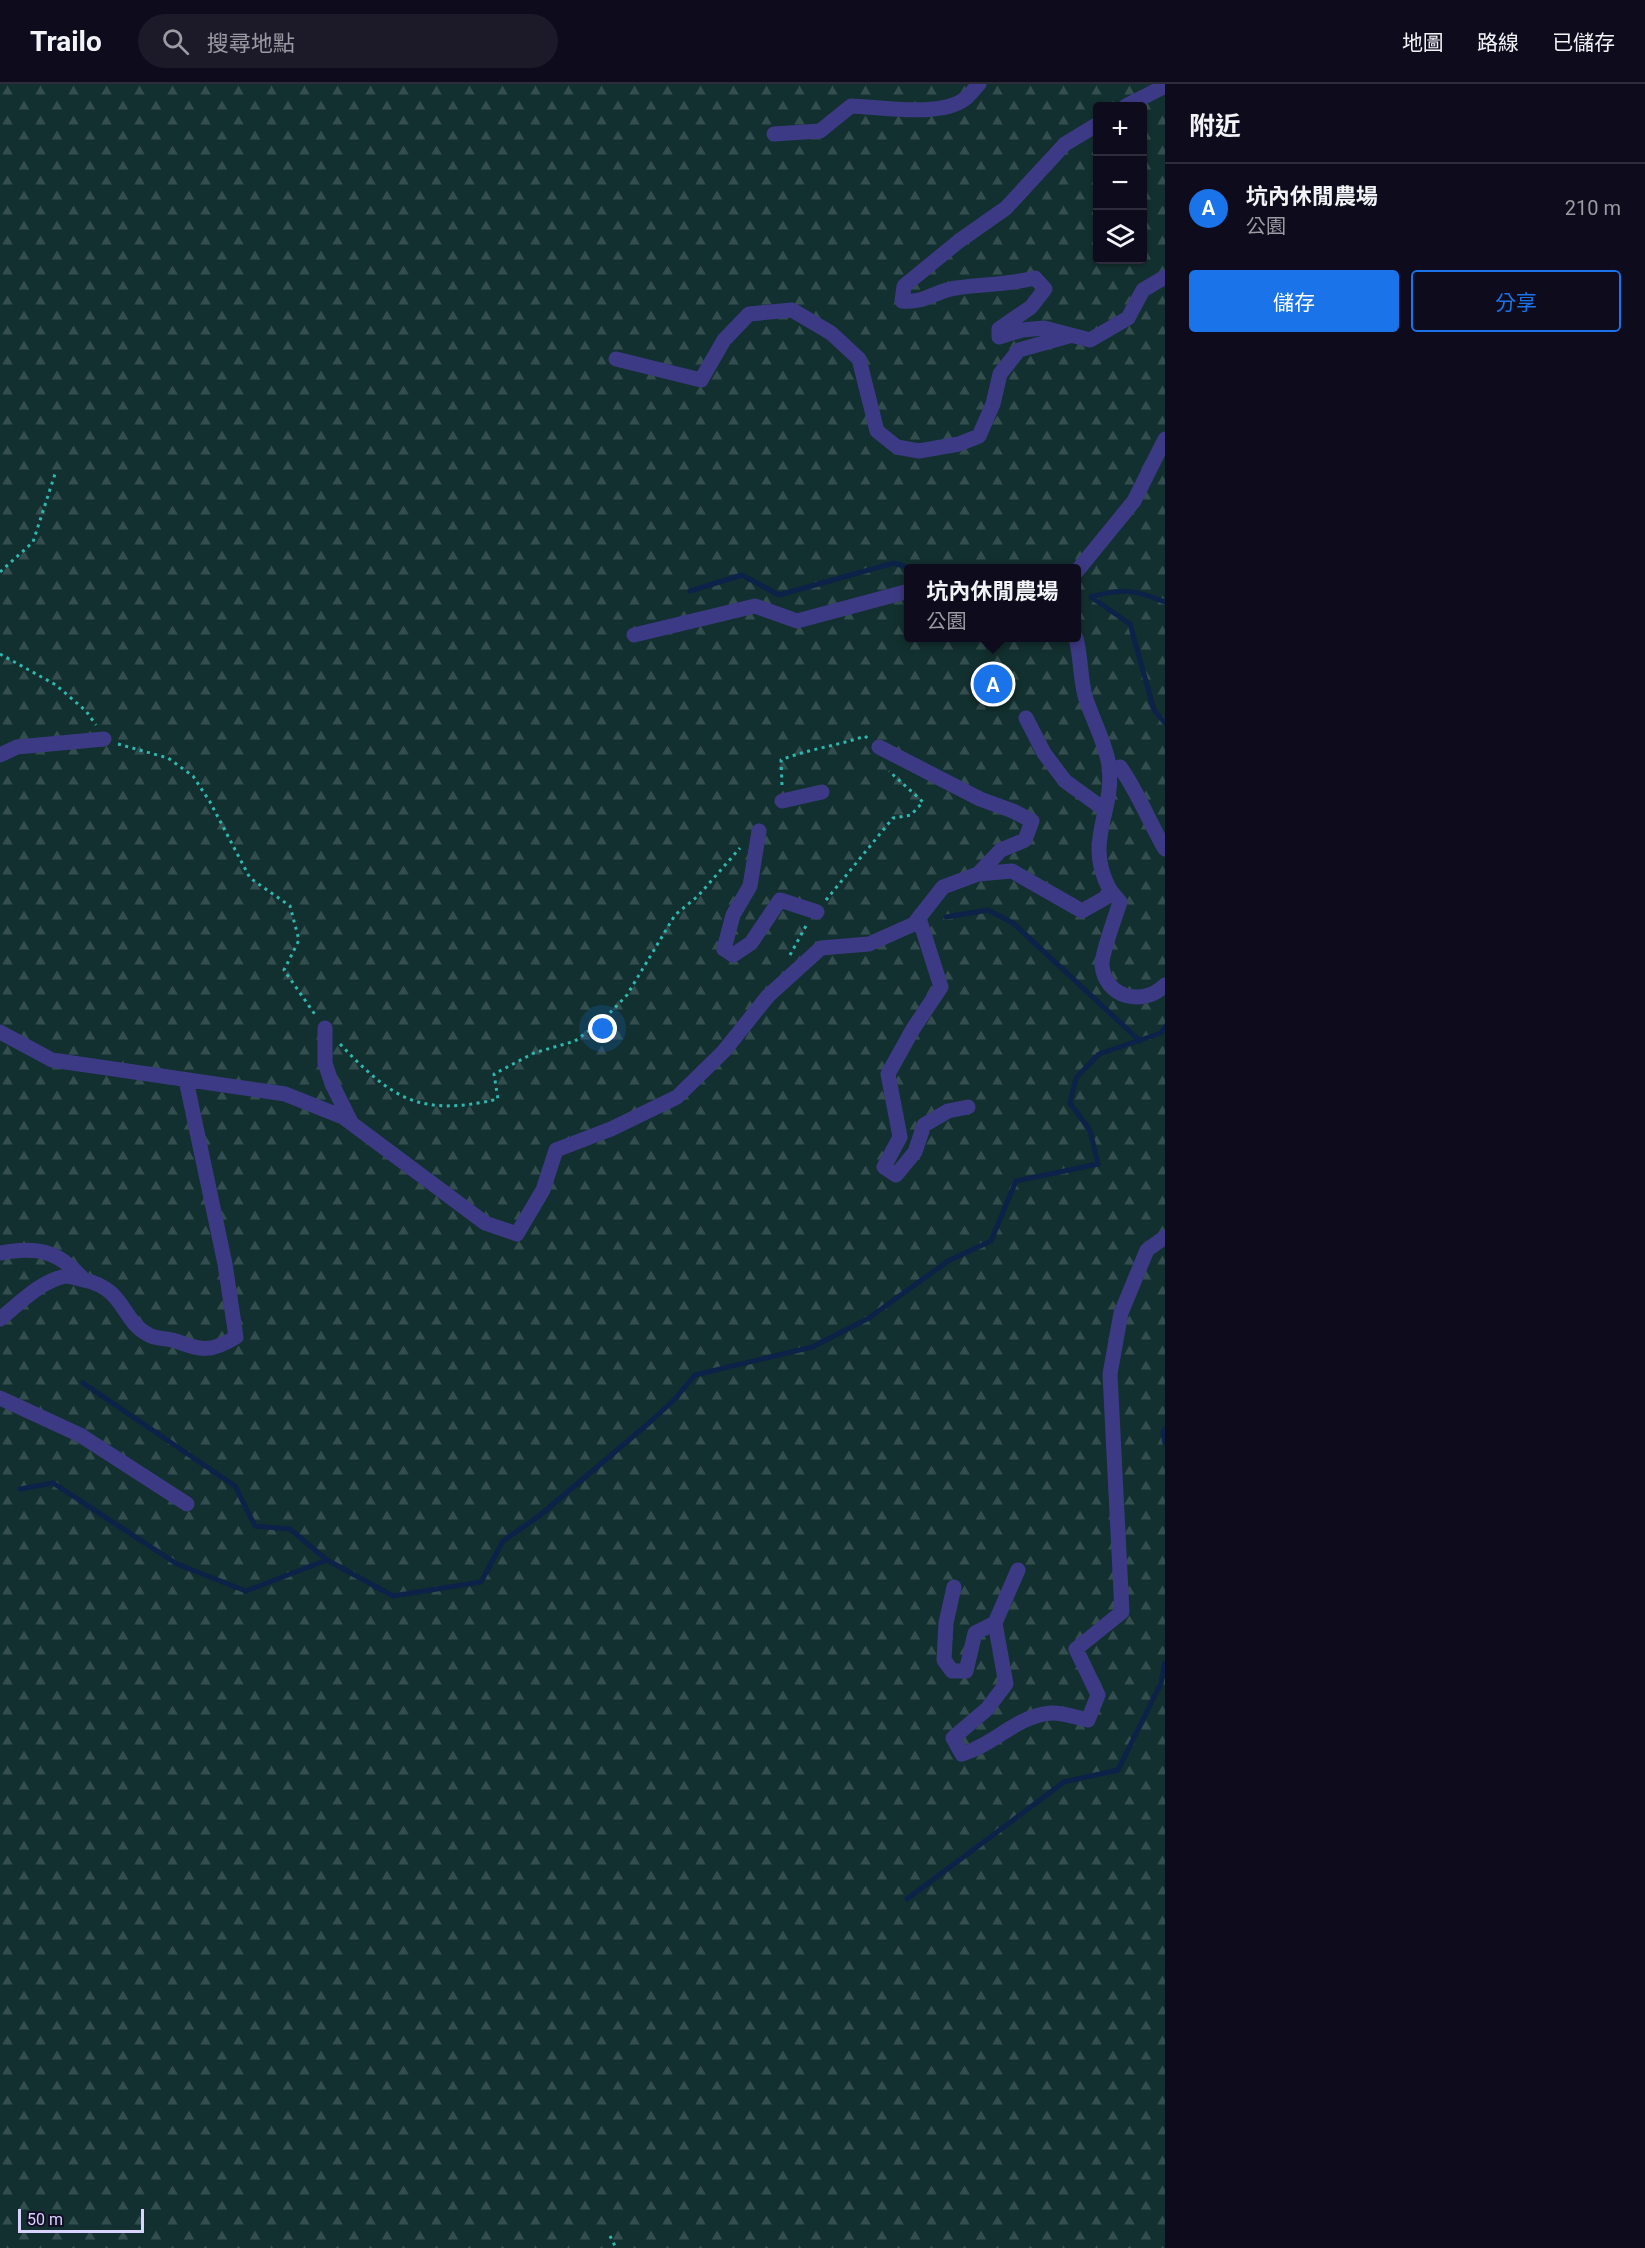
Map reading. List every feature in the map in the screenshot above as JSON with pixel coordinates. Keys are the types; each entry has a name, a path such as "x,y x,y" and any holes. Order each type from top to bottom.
{"lane":[{"path":"774,134 820,131 851,105 916,110 941,107 965,99 979,84"},
{"path":"1134,102 1165,86"},
{"path":"1093,127 1065,144 1006,208 959,241 904,286 902,301 919,302 953,288 1003,285 1035,278 1045,289 1031,307 999,329 999,337 1022,330 1044,328 1090,340 1128,318 1143,290 1165,277"},
{"path":"616,359 701,380 724,340 749,315 792,310 831,333 859,359 877,431 897,447 919,451 959,444 979,436 993,404 1000,374 1019,350 1069,336"},
{"path":"1081,566 1134,501 1165,439"},
{"path":"634,635 754,606 797,621 904,592"},
{"path":"1077,642 1084,694 1109,770 1109,792 1099,831 1100,872 1120,902 1101,963 1106,981 1125,997 1140,998 1158,992 1165,985"},
{"path":"1026,717 1044,753 1065,781 1105,810"},
{"path":"0,755 17,747 104,739"},
{"path":"879,747 980,799 1013,811 1032,821 1025,840 1002,850 978,874"},
{"path":"1109,770 1120,767 1131,783 1146,817 1165,849"},
{"path":"782,801 822,792"},
{"path":"759,831 750,886 733,915 724,950 733,955 751,943 780,900 817,912"},
{"path":"0,1032 52,1060 285,1094 343,1117 485,1223 517,1234 543,1190 556,1150 611,1129 677,1097 724,1051 768,996 821,948 869,944 914,924 943,887 978,874 1012,871 1082,911 1105,898 1110,890"},
{"path":"919,918 941,987 912,1029 888,1074 900,1137 884,1167 896,1175 915,1152 924,1125 948,1111 968,1107"},
{"path":"325,1028 325,1063 332,1084 352,1124"},
{"path":"0,1319 45,1285 67,1276 97,1283 118,1298 134,1322 149,1335 173,1340 192,1349 219,1348 236,1337 225,1264 186,1080"},
{"path":"1018,1570 995,1623 1006,1684 987,1709 953,1738 962,1754 980,1749 1012,1725 1052,1713 1088,1720 1092,1712 1098,1695 1076,1649 1122,1612 1110,1374 1121,1313 1148,1250 1165,1237"},
{"path":"0,1253 41,1251 68,1261 84,1280"},
{"path":"0,1398 80,1435 187,1504"},
{"path":"954,1587 946,1623 944,1660 952,1671 966,1671 975,1633 995,1623"}],"path":[{"path":"0,572 33,542 55,474"},
{"path":"0,654 63,692 87,711 104,739 168,758 193,776 210,802 250,878 290,906 299,940 284,970 325,1028 376,1081 404,1097 430,1107 455,1108 498,1099 494,1074 534,1053 575,1041 603,1020 627,995 675,915 698,896 731,857 759,831"},
{"path":"782,801 781,760 809,749 840,745 865,736 879,747 890,773 923,802 911,815 893,818 802,931 788,958 788,978"},
{"path":"610,2236 616,2248"}],"green space":[{"path":"0,84 1165,84 1165,2248 0,2248"}],"waterway":[{"path":"690,591 742,575 779,595 894,563 904,566"},
{"path":"1165,602 1146,595 1120,591 1091,597 1130,624 1154,710 1165,723"},
{"path":"946,917 988,910 1013,923 1140,1041"},
{"path":"20,1489 53,1483 177,1564 246,1591 327,1560 393,1596 481,1582 503,1541 539,1516 649,1423 674,1400 695,1375 812,1347 869,1318 948,1261 991,1241 1016,1181 1098,1164 1090,1130 1070,1103 1076,1078 1099,1054 1161,1033 1165,1027"},
{"path":"83,1383 235,1486 255,1526 290,1529 327,1560"},
{"path":"1165,1429 1163,1433 1165,1443"},
{"path":"907,1899 1064,1782 1118,1770 1161,1683 1165,1663"}],"place":[{"name":"坑內休閒農場","path":"993,684"}]}
